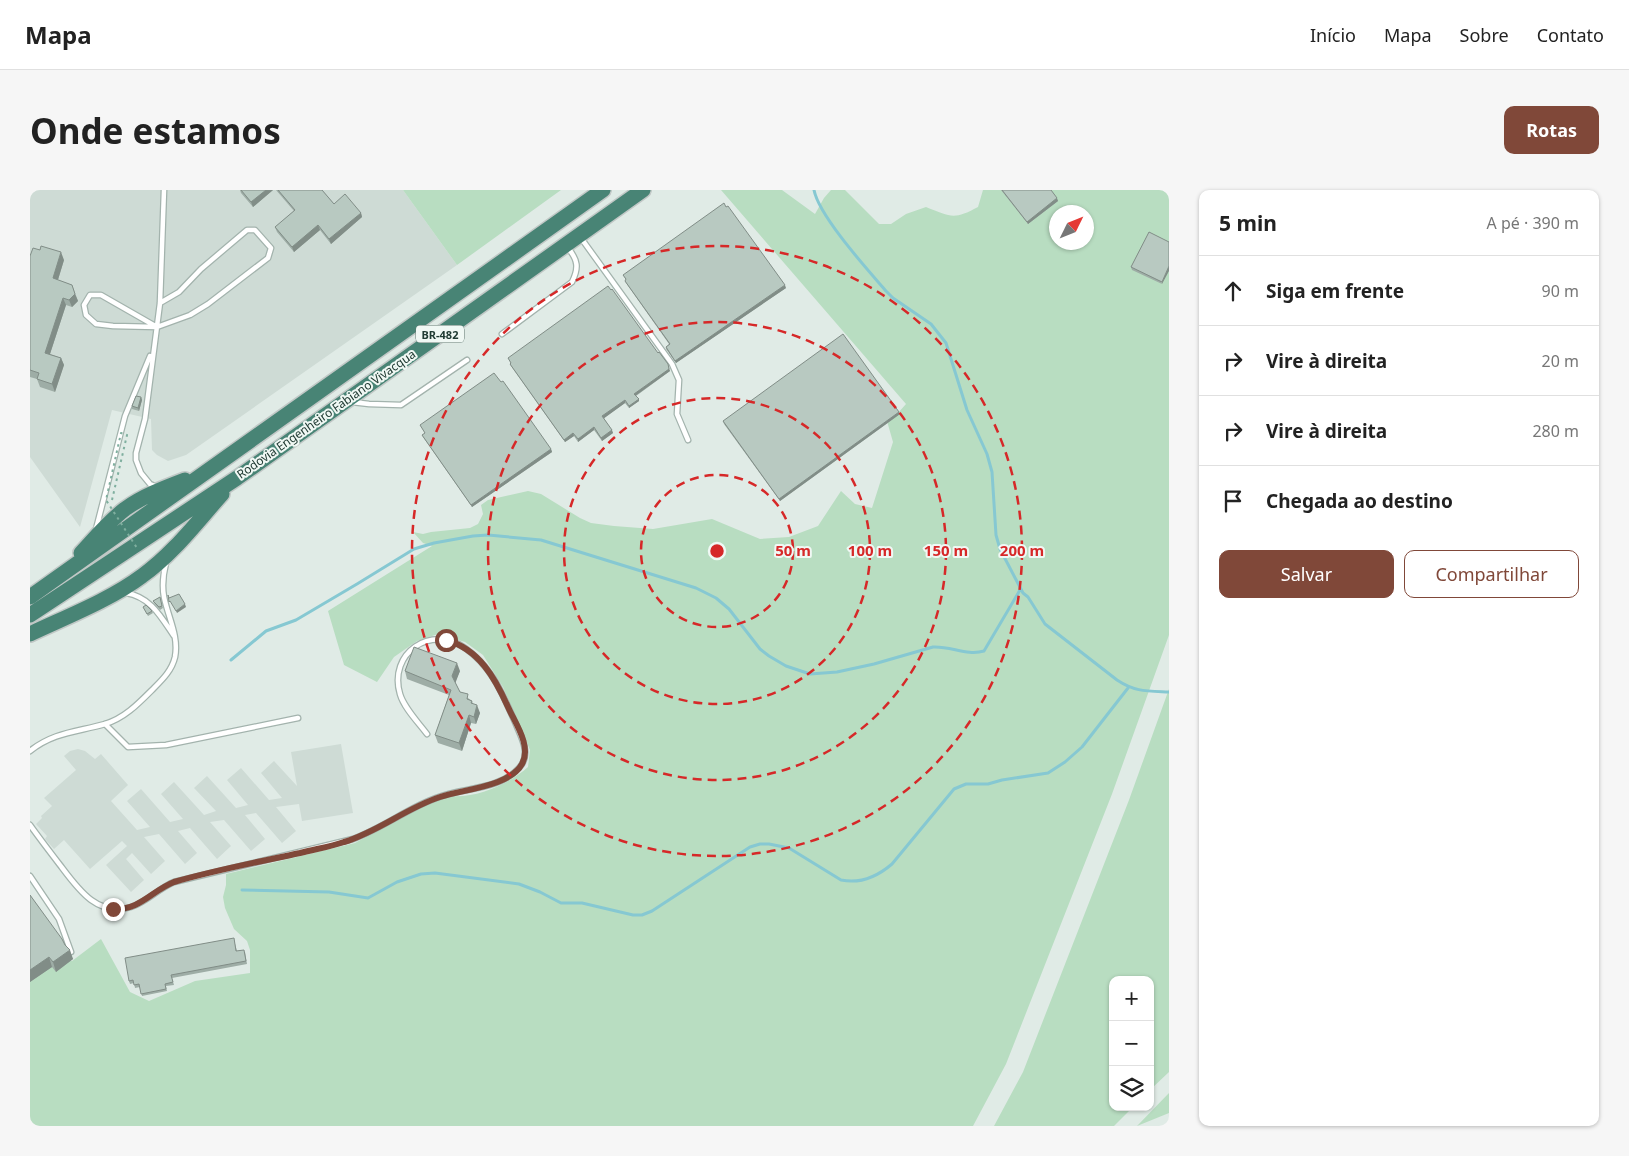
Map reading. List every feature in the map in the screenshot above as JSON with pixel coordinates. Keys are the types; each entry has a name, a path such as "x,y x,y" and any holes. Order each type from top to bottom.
{"highway":[{"name":"Rodovia Engenheiro Fabiano Vivacqua","path":"30,597 603,190"},
{"name":"Rodovia Engenheiro Fabiano Vivacqua","path":"30,615 237,478 643,190"},
{"path":"59,576 104,528 126,509 163,489 209,470"},
{"path":"30,634 116,592 141,577 168,554 237,478"}],"lane":[{"path":"163,489 156,487 140,473 136,454 145,419 160,303 164,190"},
{"path":"157,327 101,295 90,296 84,305 86,315 96,324 157,327 190,315 208,304 268,258 270,248 255,230 247,230 201,269 179,292 160,303"},
{"path":"579,235 672,364 679,380 676,414 688,440"},
{"path":"502,334 572,282 577,272 576,260 565,245"},
{"path":"94,539 125,416 153,350"},
{"path":"346,400 369,404 401,405 468,360"},
{"path":"30,751 42,742 60,734 105,724 117,719 135,707 166,676 175,658 172,620 166,604 163,587 163,576 168,554"},
{"path":"116,592 136,595 150,603 174,637"},
{"path":"30,825 86,898 106,908 126,908 139,904 174,882 343,843 362,836 430,801 480,788 503,779 518,769 525,756 524,742 494,676 473,654 457,643 446,640 435,639 410,649 399,671 400,695 404,704 427,734"},
{"path":"105,724 128,747 166,745 298,718"},
{"path":"30,876 59,919 71,952"}],"path":[{"path":"112,500 127,435 121,433 106,500 137,548"}],"shaded area":[{"path":"30,190 403,190 457,265 186,455 168,461 157,455 152,450 151,419 112,410 80,527 30,457"},
{"path":"341,744 353,813 302,821 299,804 276,807 296,831 282,843 256,813 245,815 265,839 251,851 224,820 210,822 231,846 217,859 190,828 178,831 197,853 185,864 159,834 144,837 165,861 151,874 132,853 126,859 144,880 131,892 106,865 127,846 122,841 90,869 64,840 54,849 45,839 47,836 36,824 42,818 41,816 52,806 44,798 76,770 64,756 70,751 78,749 85,751 95,759 101,754 128,785 111,801 137,830 150,827 127,801 141,789 170,822 183,819 161,794 174,782 204,815 216,811 194,788 207,776 236,808 248,805 227,780 241,768 269,800 282,798 261,773 274,761 297,786 291,752"}],"green space":[{"path":"403,190 561,190 457,265"},
{"path":"721,190 782,190 815,214 831,190 845,190 879,224 891,224 906,214 926,207 952,216 963,214 978,207 983,190 1169,190 1169,635 1112,794 1006,1064 973,1126 30,1126 30,972 62,958 72,961 101,939 130,992 149,1001 195,981 250,973 250,950 247,941 234,929 225,908 223,897 226,874 355,843 444,795 466,796 489,790 510,780 528,767 530,750 503,687 483,655 465,642 438,634 417,641 394,657 377,682 344,665 328,611 432,546 423,543 413,532 423,534 470,528 478,524 483,514 481,505 488,500 528,491 541,494 591,523 653,529 712,519 760,539 789,537 818,526 841,491 855,504 872,508 893,442 885,414 898,413 906,404"},
{"path":"1169,689 1169,1072 1154,1086 1154,976 1109,976 1109,1111 1129,1111 1114,1126 994,1126 1023,1072 1129,800"},
{"path":"1169,1093 1169,1113 1137,1126 1152,1111 1154,1111 1154,1108"}],"building":[{"path":"241,190 266,190 251,202"},
{"path":"278,190 322,190 334,204 345,194 361,213 329,239 318,225 292,247 275,227 295,210"},
{"path":"1002,190 1051,190 1057,198 1027,222"},
{"path":"724,203 785,285 675,361 666,347 670,344 625,281 626,279 623,275"},
{"path":"1149,232 1169,242 1169,266 1162,282 1131,267"},
{"path":"41,246 61,252 53,278 72,285 75,294 69,300 63,298 45,353 61,358 52,384 37,379 39,373 30,370 30,256 33,248 40,250"},
{"path":"608,286 668,364 669,369 634,394 639,399 629,406 625,400 602,416 612,430 601,438 594,427 578,439 573,433 564,440 510,364 508,358"},
{"path":"843,334 899,412 779,499 723,421"},
{"path":"494,373 501,382 503,381 551,449 471,505 422,435 425,433 420,425"},
{"path":"136,396 141,397 138,408 132,406"},
{"path":"179,594 185,604 176,611 169,602 168,595 169,598"},
{"path":"160,597 162,606 159,607 153,601"},
{"path":"146,605 152,611 147,614 143,607"},
{"path":"414,647 457,663 452,676 460,692 468,694 467,699 477,705 474,717 469,715 459,743 435,735 451,690 405,671"},
{"path":"30,895 70,950 53,962 49,957 30,970"},
{"path":"234,938 236,951 244,950 246,961 171,975 173,982 165,984 166,989 141,994 139,984 134,985 133,980 129,981 125,958"}],"waterway":[{"path":"814,190 818,201 834,228 867,270 893,298 931,324 946,343 967,410 987,454 992,472 996,535 1000,549 1023,593 1028,597 1045,624 1117,680 1136,689 1169,692"},
{"path":"231,660 266,631 296,620 414,549 434,543 473,536 488,535 541,540 696,588 716,598 729,609 760,649 769,656 786,666 810,674 837,672 874,664 933,647 965,652 984,651 1020,590"},
{"path":"242,890 329,892 368,898 397,882 421,874 435,873 519,884 561,903 582,903 633,915 642,915 652,911 750,847 760,844 789,848 841,880 862,880 881,872 892,864 954,789 966,784 988,784 1048,773 1065,762 1082,747 1128,688"}],"route":[{"path":"113,909 133,907 174,882 343,843 373,831 440,796 488,785 514,773 522,765 525,756 525,746 494,676 483,663 464,647 446,640"}]}
